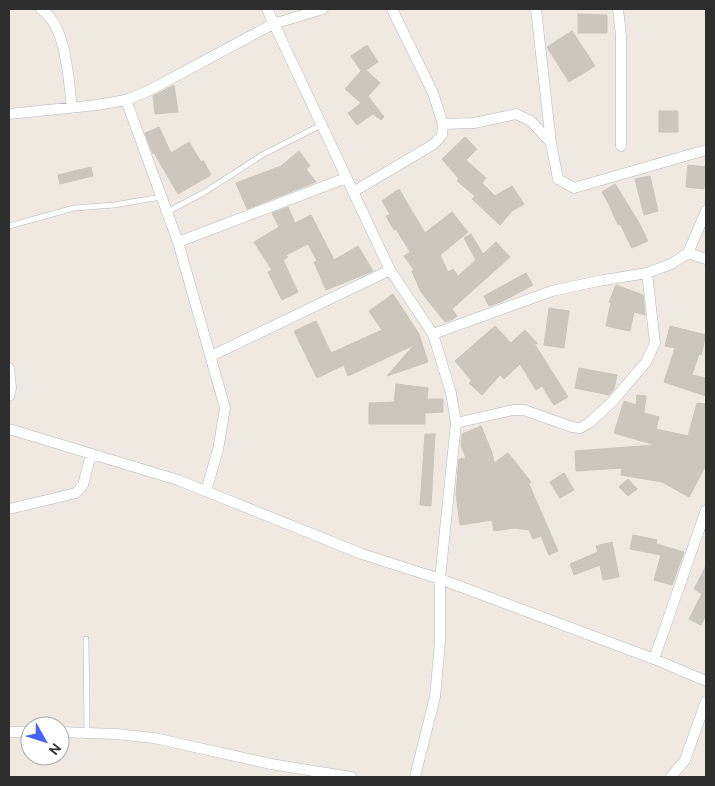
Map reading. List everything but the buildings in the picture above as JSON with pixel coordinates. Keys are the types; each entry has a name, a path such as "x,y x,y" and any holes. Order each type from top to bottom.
{"street":[{"path":"41,9 47,13 60,34 72,107"},
{"path":"267,9 390,270 433,334 451,393 456,422 440,580 440,642 435,697 415,777"},
{"path":"9,114 97,105 126,100 148,91 273,24 323,9"},
{"path":"353,192 434,144 442,135 443,124 433,93 392,9"},
{"path":"536,9 551,143 558,179 574,188 706,150"},
{"path":"618,9 621,36 621,146"},
{"path":"126,100 178,242 225,408 218,450 206,491"},
{"path":"443,124 474,123 516,114 532,121 551,143"},
{"path":"178,242 346,178"},
{"path":"433,334 552,292 598,281 648,274 672,264 688,253 706,211"},
{"path":"688,253 706,259"},
{"path":"211,356 390,270"},
{"path":"456,422 513,410 524,410 572,427 580,428 589,423 612,402 646,362 655,343 648,274"},
{"path":"9,368 11,388 9,396"},
{"path":"9,429 178,480 362,554 440,580 654,658 706,681"},
{"path":"9,509 76,493 83,485 91,454"},
{"path":"654,658 706,510"},
{"path":"671,777 685,760 706,701"},
{"path":"70,732 154,738 271,764 351,777"}],"lane":[{"path":"167,212 204,192 262,155 321,125"},
{"path":"9,226 74,208 114,205 162,197"},
{"path":"86,639 87,733"}]}
